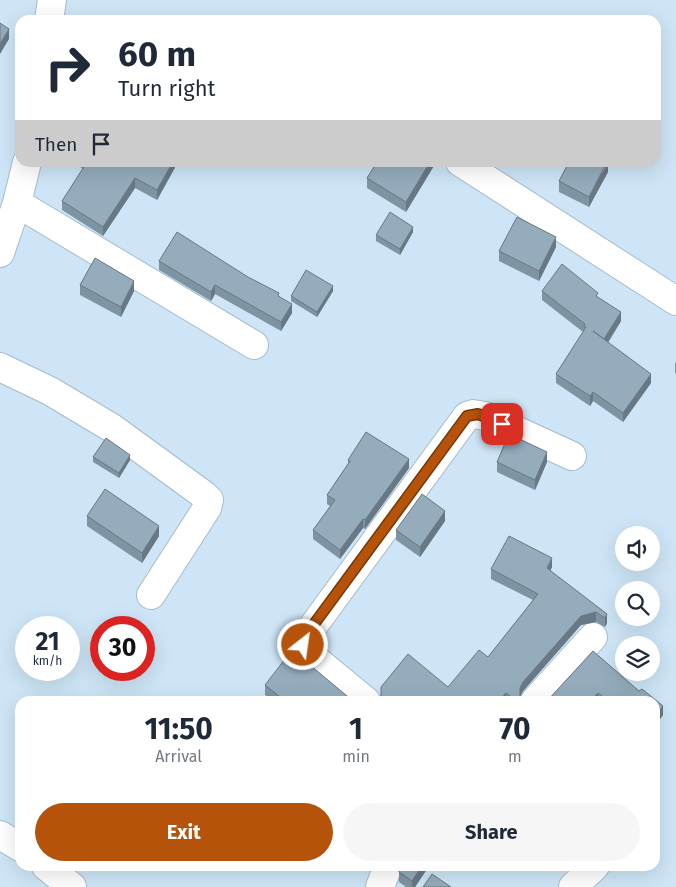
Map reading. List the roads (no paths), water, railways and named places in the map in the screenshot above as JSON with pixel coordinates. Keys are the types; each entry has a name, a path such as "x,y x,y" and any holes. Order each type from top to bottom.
{"street":[{"path":"50,15 52,0"},
{"path":"0,253 18,203 26,167"},
{"path":"468,167 676,301"},
{"path":"18,203 254,345"},
{"path":"0,367 50,391 112,428 209,500 207,508 151,595"},
{"path":"360,696 304,650 303,640 467,416 473,414 485,416 572,456"},
{"path":"539,696 593,637"},
{"path":"0,835 15,845"},
{"path":"52,871 72,887"},
{"path":"380,887 386,871"},
{"path":"573,887 590,871"}]}
